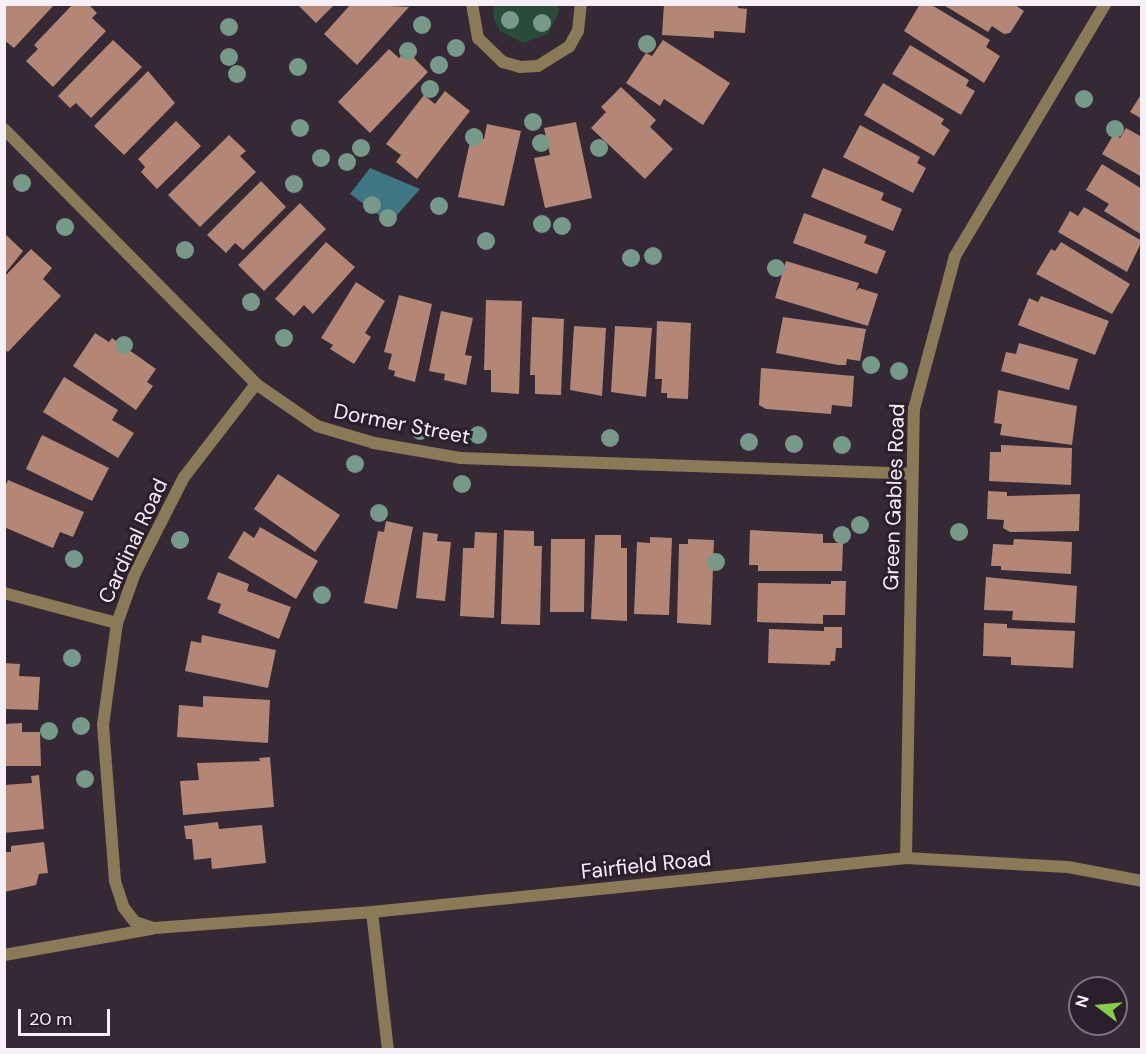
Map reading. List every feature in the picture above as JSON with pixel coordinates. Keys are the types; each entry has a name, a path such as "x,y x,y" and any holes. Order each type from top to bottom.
{"street":[{"path":"472,4 472,21 483,45 503,62 520,67 538,66 569,47 578,31 581,4"},
{"name":"Green Gables Road","path":"906,858 914,409 955,256 1105,4"},
{"name":"Dormer Street","path":"4,129 256,384 317,426 374,443 460,458 912,474"},
{"name":"Cardinal Road","path":"154,928 135,922 124,908 115,881 103,725 117,623 135,573 184,477 256,384"},
{"path":"4,593 117,623"},
{"name":"Fairfield Road","path":"4,955 154,928 372,912 906,858 1068,867 1142,881"},
{"path":"372,912 388,1050"}],"green space":[{"path":"493,5 558,5 559,12 548,34 523,43 500,31 494,20"}],"water":[{"path":"370,168 420,189 390,223 350,194"}],"building":[{"path":"4,4 55,4 14,48 4,40"},
{"path":"73,4 88,4 97,13 92,18 106,31 53,87 26,61 38,49 34,45"},
{"path":"297,4 335,4 316,23"},
{"path":"351,4 409,7 357,65 324,34"},
{"path":"664,4 738,4 738,8 747,9 745,33 714,31 714,38 662,35"},
{"path":"920,4 930,4 990,40 986,47 1000,56 984,83 904,31"},
{"path":"942,4 1014,4 1024,11 1010,33 1004,34 992,26 988,32"},
{"path":"113,40 142,67 91,118 76,103 70,108 58,96"},
{"path":"663,40 730,83 703,125 664,99 660,106 626,83 646,53 652,56"},
{"path":"910,45 969,80 966,86 975,91 961,115 892,74"},
{"path":"389,49 399,58 406,50 428,72 370,133 338,102"},
{"path":"148,71 175,103 124,155 94,126"},
{"path":"883,83 944,119 941,124 950,130 934,156 864,115"},
{"path":"621,87 656,120 650,127 673,149 645,179 591,128 606,112 601,107"},
{"path":"445,91 470,111 417,179 396,162 401,155 386,144 424,95 435,104"},
{"path":"1142,93 1142,119 1130,112"},
{"path":"176,121 201,146 157,189 141,172 145,167 138,159"},
{"path":"576,122 592,198 545,208 534,158 550,155 544,128"},
{"path":"487,124 521,131 504,206 458,197 471,137 484,139"},
{"path":"860,125 920,157 917,163 926,168 913,193 843,157"},
{"path":"1126,128 1142,137 1142,177 1102,154 1114,134 1120,138"},
{"path":"229,135 246,151 240,156 256,172 200,227 168,195"},
{"path":"1102,164 1142,189 1142,235 1104,211 1109,204 1086,190"},
{"path":"823,168 884,193 881,200 902,209 893,231 811,197"},
{"path":"261,181 286,207 243,250 235,243 226,253 207,235"},
{"path":"300,203 326,229 264,291 238,265"},
{"path":"1084,207 1142,241 1127,272 1058,232 1070,211 1078,216"},
{"path":"804,213 867,236 864,243 886,251 877,274 793,243"},
{"path":"4,233 23,251 4,275"},
{"path":"326,242 355,267 313,314 304,305 294,316 275,299"},
{"path":"1061,242 1130,284 1112,314 1036,274 1051,249 1055,251"},
{"path":"31,249 52,268 43,279 61,296 8,352 4,349 4,277"},
{"path":"786,261 859,283 856,291 859,288 878,294 868,326 775,298"},
{"path":"356,282 385,301 365,333 371,337 354,364 330,349 333,345 321,338"},
{"path":"399,295 432,304 415,382 394,376 395,371 388,369 392,354 384,352"},
{"path":"1041,296 1109,321 1095,355 1018,325 1029,298 1038,302"},
{"path":"486,300 522,301 519,394 491,392 491,370 484,370"},
{"path":"441,311 473,318 465,355 472,356 466,385 444,380 445,374 429,371"},
{"path":"532,317 564,319 561,395 535,394 535,375 530,375"},
{"path":"783,317 866,329 860,361 847,359 846,365 838,365 776,353"},
{"path":"657,321 691,323 688,399 667,398 667,393 661,393 662,379 655,379"},
{"path":"574,326 606,328 602,396 570,390"},
{"path":"615,326 652,328 646,397 611,392"},
{"path":"95,333 109,342 112,338 156,369 147,382 153,386 136,410 73,366"},
{"path":"1019,343 1078,359 1069,390 1001,371 1006,352 1016,354"},
{"path":"761,368 854,376 852,407 832,405 831,414 766,409 759,405"},
{"path":"64,377 118,410 112,420 134,433 118,458 43,412"},
{"path":"998,390 1077,406 1072,445 1000,435 1002,424 994,423"},
{"path":"42,435 109,468 92,501 26,469"},
{"path":"1001,445 1072,448 1071,485 989,481 990,452 1001,452"},
{"path":"278,474 340,515 315,552 254,509"},
{"path":"8,480 84,512 73,537 60,532 53,548 4,527 4,489"},
{"path":"988,491 1007,492 1007,496 1080,494 1079,531 1010,532 1003,528 1004,520 987,519"},
{"path":"386,521 413,527 397,609 364,603 378,531 384,532"},
{"path":"260,527 318,561 296,599 228,558 244,531 254,538"},
{"path":"504,530 534,531 534,546 542,546 540,625 501,624"},
{"path":"750,530 823,534 823,543 843,543 842,571 758,571 758,565 749,565"},
{"path":"423,532 438,534 437,541 451,542 445,601 416,598"},
{"path":"475,532 497,533 494,618 460,616 463,548 474,548"},
{"path":"595,535 621,535 621,548 627,548 627,621 591,619"},
{"path":"650,537 672,538 669,615 634,614 637,542 650,543"},
{"path":"551,539 585,539 584,612 550,612"},
{"path":"688,539 714,540 711,625 677,623 679,544 688,544"},
{"path":"1014,539 1072,542 1071,574 1001,570 1001,566 991,566 993,544 1013,545"},
{"path":"218,572 249,584 247,591 291,607 279,639 218,613 221,604 207,599"},
{"path":"986,577 1077,586 1075,623 1012,620 1013,611 984,610"},
{"path":"831,581 846,581 845,615 823,615 823,624 757,622 758,583 831,584"},
{"path":"984,623 1007,624 1007,628 1075,631 1073,668 1011,665 1011,657 983,656"},
{"path":"824,627 842,627 842,648 836,648 835,661 831,661 830,665 768,663 769,629 824,631"},
{"path":"202,635 276,650 268,688 185,671 191,641 201,643"},
{"path":"4,663 20,664 19,676 40,677 38,710 4,709"},
{"path":"203,696 270,700 268,743 177,737 179,705 203,707"},
{"path":"22,723 22,732 40,732 41,766 4,766 4,724"},
{"path":"270,757 274,807 183,815 180,781 199,780 197,763 260,761 259,758"},
{"path":"39,775 44,829 4,833 4,785 32,783 31,776"},
{"path":"218,822 219,829 262,825 266,863 212,869 211,858 194,860 192,839 186,839 184,826"},
{"path":"44,842 48,873 39,874 36,885 4,892 4,852 11,852 11,846"}]}
